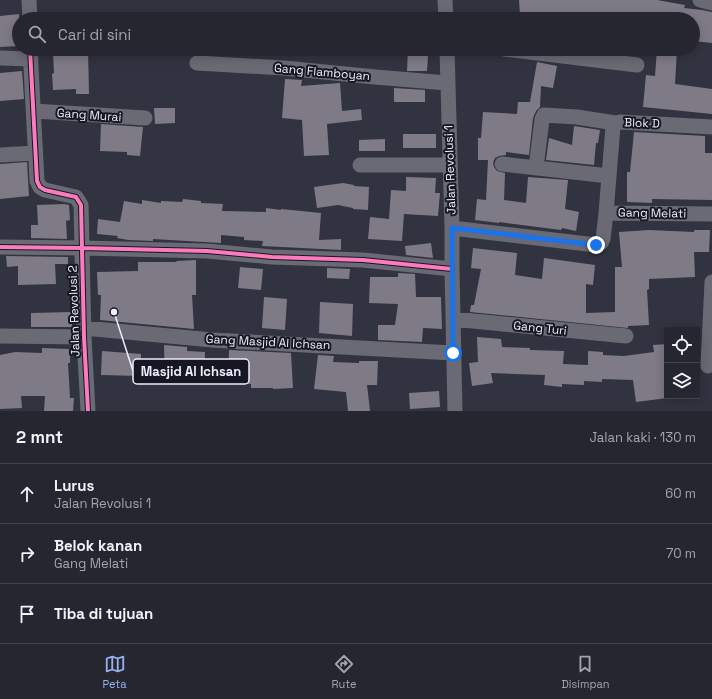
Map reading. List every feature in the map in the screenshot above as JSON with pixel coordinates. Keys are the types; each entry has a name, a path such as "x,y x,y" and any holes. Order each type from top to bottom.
{"street":[{"path":"29,0 30,12"},
{"path":"445,0 446,12"},
{"path":"700,0 712,3"},
{"path":"0,58 15,56"},
{"name":"Jalan Revolusi 2","path":"30,56 37,181 40,187 45,190 76,197 81,206 84,333 88,411"},
{"name":"Jalan Revolusi 1","path":"447,56 455,411"},
{"path":"562,56 637,65"},
{"name":"Gang Flamboyan","path":"197,63 284,68 447,82"},
{"name":"Gang Murai","path":"34,111 145,118"},
{"path":"536,168 542,119 544,115 577,117 615,123"},
{"name":"Blok D","path":"606,213 615,123 712,126"},
{"path":"0,156 35,154"},
{"path":"502,164 609,176"},
{"path":"360,165 450,165"},
{"name":"Gang Melati","path":"452,228 596,245 601,243 603,239 606,213 712,214"},
{"path":"0,247 207,251 272,256 363,260 452,269"},
{"path":"708,366 712,282"},
{"name":"Gang Turi","path":"453,319 626,336"},
{"name":"Gang Masjid Al Ichsan","path":"0,336 84,333 453,353"}],"building":[{"path":"519,0 657,0 685,5 684,8 712,12 712,43 700,42 700,12 520,12"},
{"path":"12,15 12,46 0,47 0,16"},
{"path":"53,56 88,56 89,94 76,94 76,89 53,90 52,74 54,73"},
{"path":"408,56 428,56 427,71 407,71"},
{"path":"656,56 677,56 675,84 712,89 712,114 643,107 646,75 655,76"},
{"path":"537,62 557,66 553,88 541,86 540,107 536,111 533,118 529,155 506,152 506,155 495,158 493,163 497,171 505,173 504,200 526,203 528,177 568,180 565,209 579,212 576,231 562,228 561,230 475,220 477,199 486,200 488,160 478,160 478,138 481,138 483,112 517,114 518,102 530,102"},
{"path":"22,71 24,99 0,101 0,73"},
{"path":"285,79 302,80 301,86 340,83 342,111 361,109 362,120 327,124 329,155 304,156 302,120 282,118"},
{"path":"394,88 425,90 425,102 394,102"},
{"path":"154,108 175,108 175,123 155,124"},
{"path":"101,124 143,127 140,156 127,155 127,152 100,151"},
{"path":"574,126 600,130 598,143 596,143 594,165 546,160 549,138 572,145"},
{"path":"634,132 705,136 705,153 712,153 712,200 652,199 652,203 627,202 627,172 630,172"},
{"path":"403,134 436,134 436,148 403,148"},
{"path":"385,139 385,151 359,151 359,140"},
{"path":"27,162 29,196 0,199 0,164"},
{"path":"406,177 436,178 435,193 440,193 438,216 404,214 402,241 368,239 370,217 389,219 391,190 406,191"},
{"path":"343,183 354,186 369,187 368,210 353,209 338,205 317,208 314,187"},
{"path":"183,199 201,201 201,203 223,204 222,211 266,212 266,208 321,213 319,240 341,239 341,250 262,246 263,241 244,240 244,237 221,235 221,243 153,239 153,241 128,240 117,238 118,236 97,234 98,219 120,222 124,201 142,204 142,200 161,203 161,201 182,202"},
{"path":"37,205 69,205 70,220 66,221 67,239 31,238 31,225 38,225"},
{"path":"649,230 694,232 694,230 710,230 709,252 694,252 695,277 649,279 649,289 647,290 649,325 628,326 628,328 470,312 471,305 474,305 481,269 471,268 473,248 517,253 515,275 542,279 544,258 595,265 593,285 586,284 586,313 615,312 615,267 622,267 619,232"},
{"path":"431,243 433,258 406,255 405,246"},
{"path":"6,256 68,257 68,264 55,264 56,284 18,285 18,266 7,267"},
{"path":"196,260 196,295 192,295 194,329 100,320 101,295 98,295 97,272 138,271 138,262 176,262"},
{"path":"240,267 263,269 261,290 238,288"},
{"path":"327,268 350,269 349,279 327,278"},
{"path":"398,273 415,274 416,297 441,297 442,329 423,328 422,342 378,340 378,325 395,325 398,304 369,303 370,277 398,277"},
{"path":"264,297 287,299 285,330 262,328"},
{"path":"320,302 353,304 352,336 319,333"},
{"path":"71,312 72,327 31,327 31,313"},
{"path":"477,337 501,339 502,347 564,351 563,364 588,365 588,351 603,352 603,355 624,356 654,352 653,345 664,344 664,398 636,402 633,380 602,379 602,382 584,381 584,385 562,384 562,387 544,385 545,375 491,373 493,383 472,386 469,363 478,362"},
{"path":"164,345 187,347 187,351 205,352 204,384 165,384"},
{"path":"42,348 70,349 70,363 68,363 70,398 74,398 73,411 44,411 45,396 21,396 22,408 0,409 0,355 15,352 42,353"},
{"path":"229,350 291,353 293,388 251,388 251,384 228,383"},
{"path":"102,351 141,354 141,376 101,375"},
{"path":"318,355 334,356 333,362 359,363 359,361 378,361 377,385 367,385 370,411 348,411 346,392 314,389"},
{"path":"439,391 440,407 410,409 409,393"}],"cycle path":[{"path":"30,56 37,181 40,187 45,190 76,197 81,205 84,337 88,411"},
{"path":"0,247 207,251 272,257 363,260 452,269"}],"place":[{"name":"Masjid Al Ichsan","path":"114,312"}],"route":[{"path":"453,353 452,228 596,245"}]}
